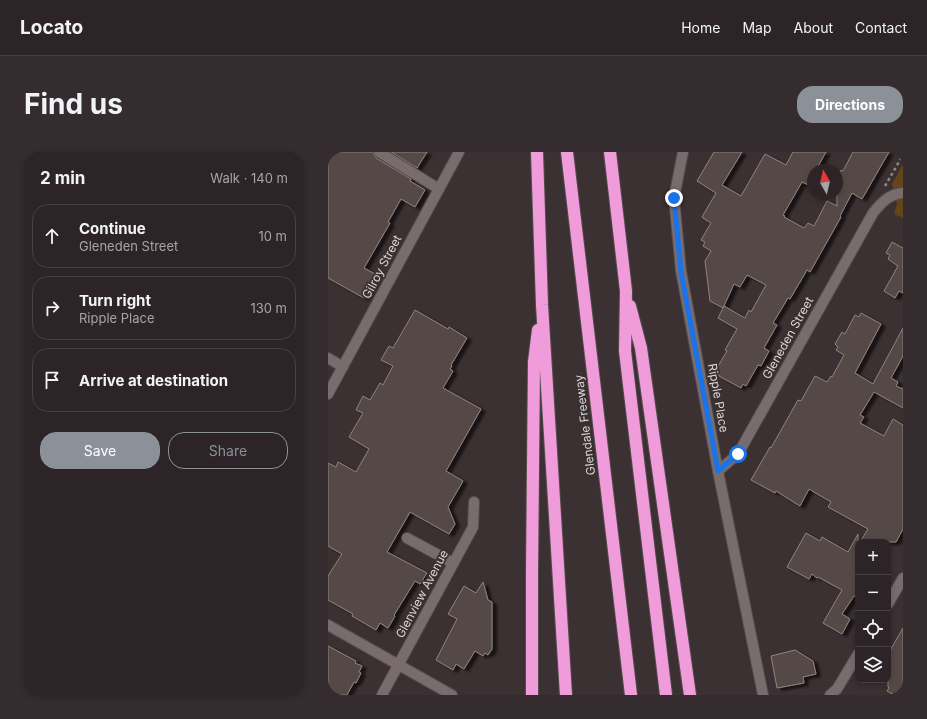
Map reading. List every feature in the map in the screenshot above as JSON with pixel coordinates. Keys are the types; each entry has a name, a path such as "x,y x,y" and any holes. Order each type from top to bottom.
{"highway":[{"path":"537,152 542,305 566,695"},
{"name":"Glendale Freeway","path":"567,152 631,695"},
{"path":"610,152 626,291 625,350 666,695"},
{"path":"626,291 641,348 690,695"},
{"path":"532,695 534,362 542,305"}],"street":[{"path":"379,152 439,190"},
{"name":"Gilroy Street","path":"328,394 460,152"},
{"name":"Ripple Place","path":"683,152 674,198 681,272 718,471 763,695"},
{"name":"Gleneden Street","path":"718,471 738,454 873,213 883,201 894,194 903,193"},
{"path":"328,358 343,367"},
{"name":"Glenview Avenue","path":"382,695 472,527 474,502"},
{"path":"407,538 453,563"},
{"path":"891,599 903,578"},
{"path":"328,625 452,695"},
{"path":"830,695 837,689 855,659"}],"shaded area":[{"path":"903,164 903,218 894,214 897,204 892,184"}],"building":[{"path":"328,152 373,152 376,158 411,179 410,181 425,190 415,207 401,199 388,222 390,223 364,268 375,274 369,285 371,286 364,298 328,278"},
{"path":"391,152 427,152 417,168"},
{"path":"714,152 742,152 722,185 741,196 765,154 786,165 793,152 826,152 819,164 807,164 807,184 802,182 783,215 804,228 808,223 814,226 827,201 837,206 837,200 843,200 843,171 853,152 889,152 862,199 852,193 840,216 841,217 810,272 807,270 790,299 788,298 773,323 777,325 764,348 769,351 761,366 758,365 746,386 743,384 741,388 719,376 717,368 737,329 718,318 723,308 710,301 705,261 711,251 703,246 705,242 701,240 711,223 702,217 716,193 697,181","holes":["747,275 766,285 751,312 749,310 745,318 724,306 723,308 734,284 740,287"]},
{"path":"892,242 903,248 903,293 899,291 895,298 884,291 898,266 888,259 890,255 886,253"},
{"path":"415,310 467,338 451,365 452,366 450,369 453,371 443,388 481,409 446,471 463,481 448,507 455,524 449,534 410,512 387,552 427,573 420,584 415,581 394,615 395,616 388,628 380,623 376,630 352,616 353,614 328,600 328,576 342,554 328,546 328,463 336,467 338,462 356,472 369,449 349,437 363,413 356,410 363,396 370,400 380,383 383,385 393,366 381,360 389,346 393,348"},
{"path":"861,313 881,324 855,373 873,384 903,328 903,356 891,378 898,382 896,386 903,389 903,408 874,392 860,415 864,417 860,423 884,436 893,419 903,425 903,529 896,542 891,542 891,539 862,539 868,529 828,507 831,502 809,489 800,506 776,491 775,493 751,480 798,400 801,401 815,376 827,382 831,376 832,377 844,355 836,350 838,347 835,344 842,332 845,334 855,315 859,317"},
{"path":"806,533 820,541 822,537 848,552 855,539 855,596 842,614 850,619 842,634 823,623 842,590 812,574 809,579 787,567"},
{"path":"483,582 488,600 492,602 492,649 488,655 485,653 483,656 475,651 464,669 456,664 453,670 436,660 457,619 448,614 464,586 476,593"},
{"path":"903,628 903,695 894,695 887,691 889,688 888,683 891,683 891,649"},
{"path":"328,646 356,661 355,663 362,666 359,672 361,673 356,683 354,682 347,695 328,695"},
{"path":"795,650 813,661 816,674 803,677 804,683 777,688 771,656"}],"route":[{"path":"674,198 681,272 718,471 738,454"}]}
